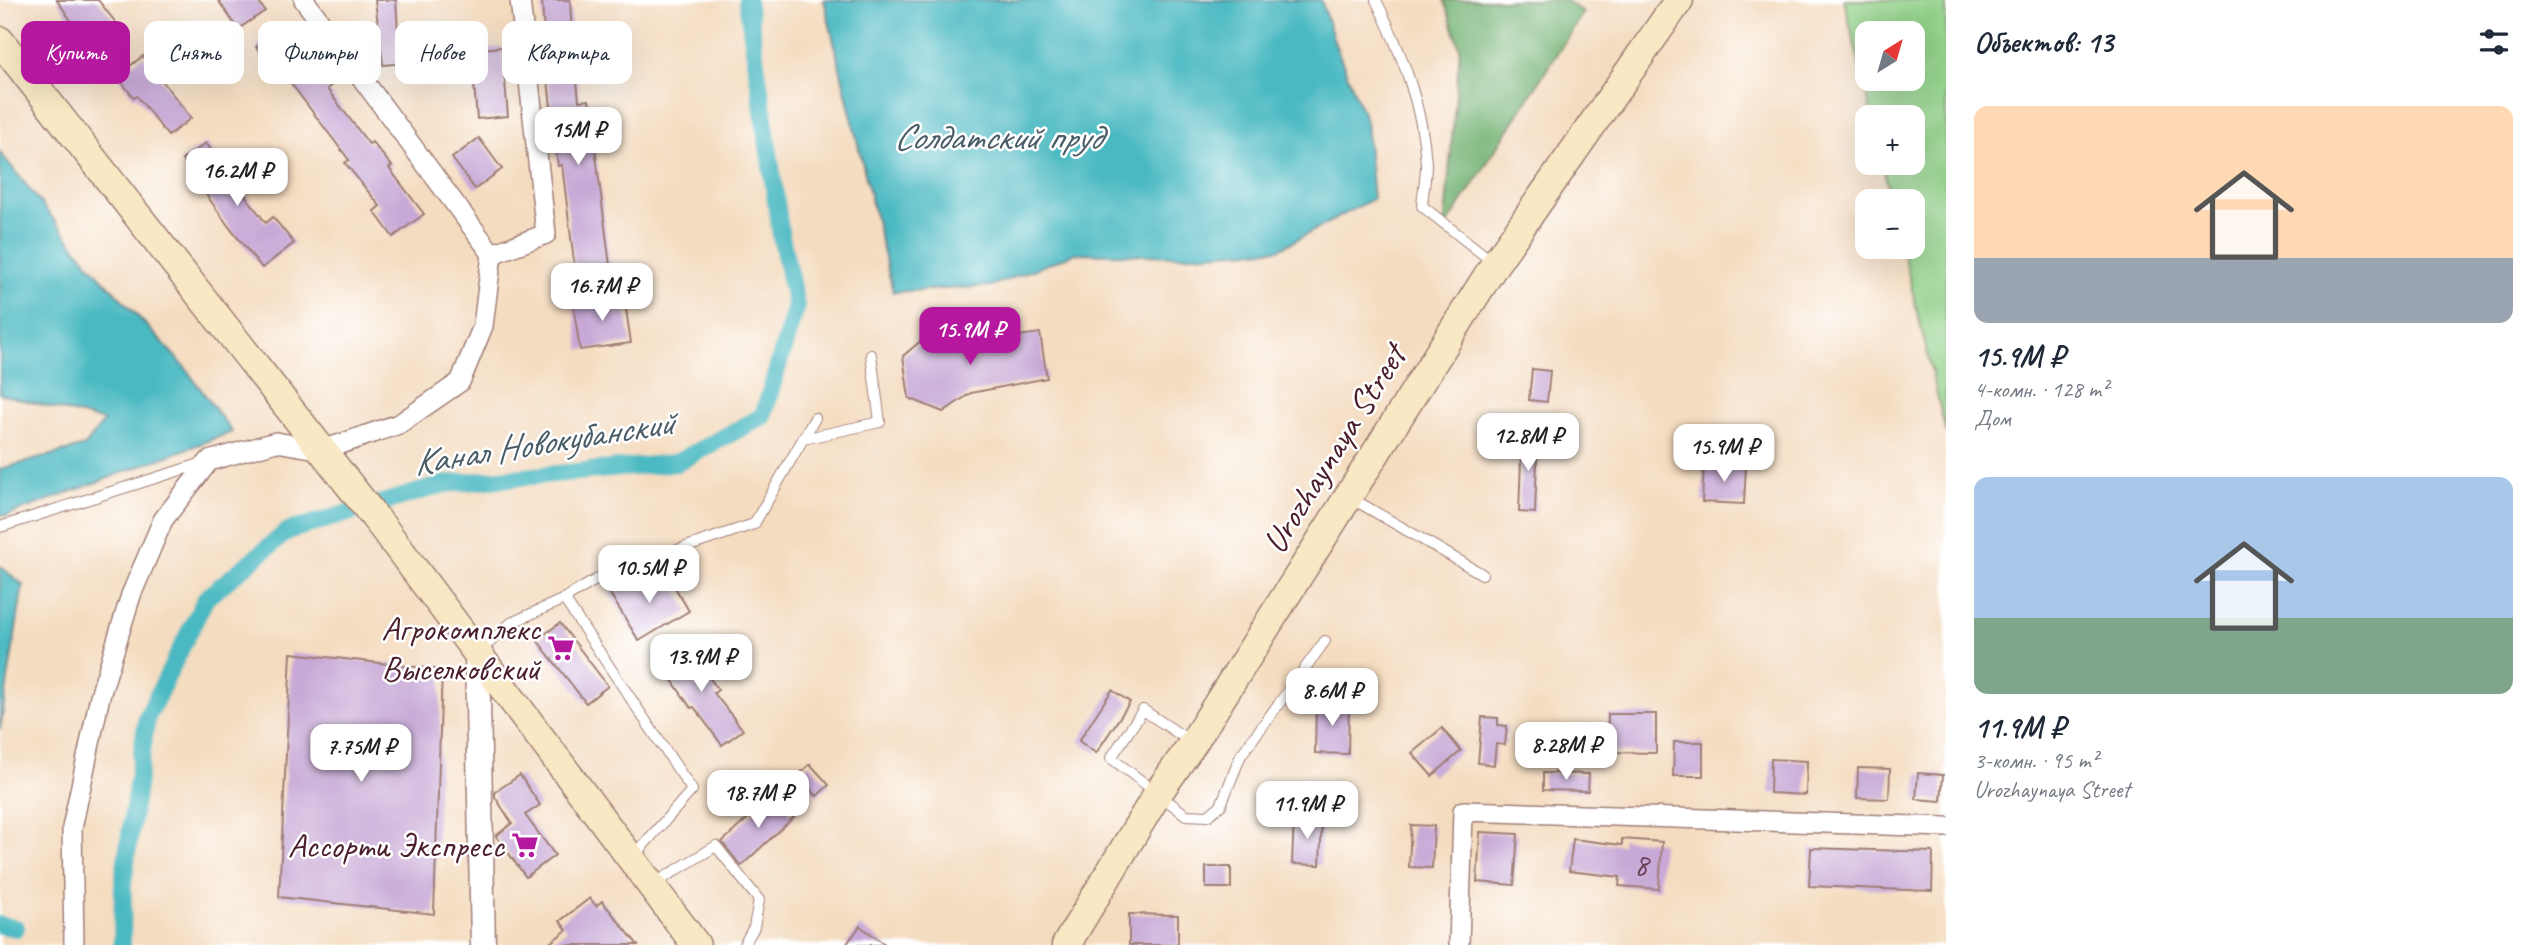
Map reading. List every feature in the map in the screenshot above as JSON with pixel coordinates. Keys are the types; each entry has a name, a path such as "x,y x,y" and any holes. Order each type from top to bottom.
{"main road":[{"name":"Urozhaynaya Street","path":"1066,945 1158,793 1193,743 1495,264 1679,0"},
{"path":"0,41 384,529 696,945"}],"street":[{"path":"74,945 72,828 100,696 131,595 163,520 209,461 275,442 323,450 399,424 460,382 483,326 492,254 304,0"},
{"path":"492,254 546,234 520,0"},
{"path":"477,654 483,945"},
{"path":"1459,945 1463,811 1946,827"}],"lane":[{"path":"1376,0 1393,36 1419,106 1426,165 1422,206 1495,264"},
{"path":"803,439 880,422 871,355"},
{"path":"477,654 511,623 564,599 604,575 754,524 815,418"},
{"path":"0,527 209,461"},
{"path":"1347,496 1482,574"},
{"path":"564,599 692,790 631,860"},
{"path":"1193,743 1143,710 1111,758 1186,815 1208,816 1221,805 1241,755 1325,640"},
{"path":"651,886 716,846 759,900 754,928 744,945"}],"green space":[{"path":"1444,0 1566,0 1583,13 1444,230 1460,48"},
{"path":"1844,0 1946,0 1946,433 1905,259 1925,259 1925,189 1888,189 1885,175 1925,175 1925,105 1869,105 1866,91 1925,91 1925,21 1855,21 1855,46"}],"water":[{"name":"Солдатский пруд","path":"824,0 1321,0 1335,44 1366,121 1373,199 1279,249 1177,256 1076,253 991,286 893,292"},
{"path":"0,152 90,265 183,365 232,432 6,516 0,514 0,469 85,446 104,421 0,394"},
{"path":"0,566 23,585 0,730"}],"building":[{"path":"57,0 98,0 115,21 71,21"},
{"path":"218,0 257,0 265,11 244,25 244,21 232,21"},
{"path":"375,0 396,0 395,64 383,65 381,21 378,21"},
{"path":"542,0 570,0 571,21 543,21"},
{"path":"502,47 502,84 505,84 508,116 477,119 474,84 488,84 488,48"},
{"path":"143,56 144,84 165,84 191,118 168,136 137,96 134,98 123,84 130,84 130,66"},
{"path":"291,84 333,84 327,89 369,144 372,142 392,166 389,168 424,214 393,237 374,211 380,206 345,163 349,160"},
{"path":"548,84 577,84 579,101 589,100 610,266 575,270 562,165 558,166"},
{"path":"479,138 502,169 475,189 452,158"},
{"path":"206,143 266,223 273,217 294,243 262,268 229,227 182,160"},
{"path":"624,296 631,343 580,350 573,304"},
{"path":"930,333 964,343 1040,333 1047,378 971,393 943,412 909,398 903,356"},
{"path":"1532,369 1550,371 1547,402 1529,400"},
{"path":"1522,433 1538,434 1535,513 1519,512"},
{"path":"1704,464 1746,466 1744,504 1702,502"},
{"path":"667,574 689,611 639,641 609,592 636,576 643,588"},
{"path":"560,623 608,686 586,703 537,640"},
{"path":"688,646 718,690 714,693 743,730 722,745 694,707 691,708 661,664"},
{"path":"291,653 442,670 434,914 279,897"},
{"path":"1112,690 1130,702 1096,753 1079,741"},
{"path":"1316,703 1349,704 1348,754 1315,753"},
{"path":"1608,714 1656,714 1656,753 1607,752"},
{"path":"1482,717 1498,718 1498,725 1507,726 1505,745 1496,744 1494,765 1478,763"},
{"path":"1442,728 1461,751 1432,776 1412,753"},
{"path":"1674,742 1703,742 1703,776 1673,776"},
{"path":"1771,759 1807,761 1806,795 1770,793"},
{"path":"810,764 829,785 817,796 797,776"},
{"path":"1858,768 1890,769 1889,799 1857,798"},
{"path":"1543,773 1589,774 1588,791 1543,790"},
{"path":"1918,773 1943,775 1941,801 1916,799"},
{"path":"520,775 540,805 525,815 555,855 526,877 496,836 512,823 495,797 495,792"},
{"path":"774,794 794,817 741,866 722,842"},
{"path":"1294,816 1322,817 1320,865 1292,864"},
{"path":"1411,825 1434,826 1432,868 1409,867"},
{"path":"1480,832 1518,834 1514,885 1477,882"},
{"path":"1573,839 1622,845 1622,839 1662,842 1659,889 1619,886 1620,877 1569,871"},
{"path":"1811,848 1933,852 1932,891 1809,886"},
{"path":"1206,867 1231,867 1231,888 1206,888"},
{"path":"590,898 596,906 602,901 638,945 547,945 567,930 560,921"},
{"path":"1129,914 1178,915 1178,945 1129,945"},
{"path":"860,926 886,945 846,945"}],"waterway":[{"name":"Канал Новокубанский","path":"122,945 123,882 147,717 206,598 288,531 445,484 676,463 763,416 796,306 781,236 747,0"},
{"path":"0,925 16,928"}],"place":[{"name":"Агрокомплекс Выселковский","path":"561,648"},
{"name":"Ассорти Экспресс","path":"525,845"}]}
